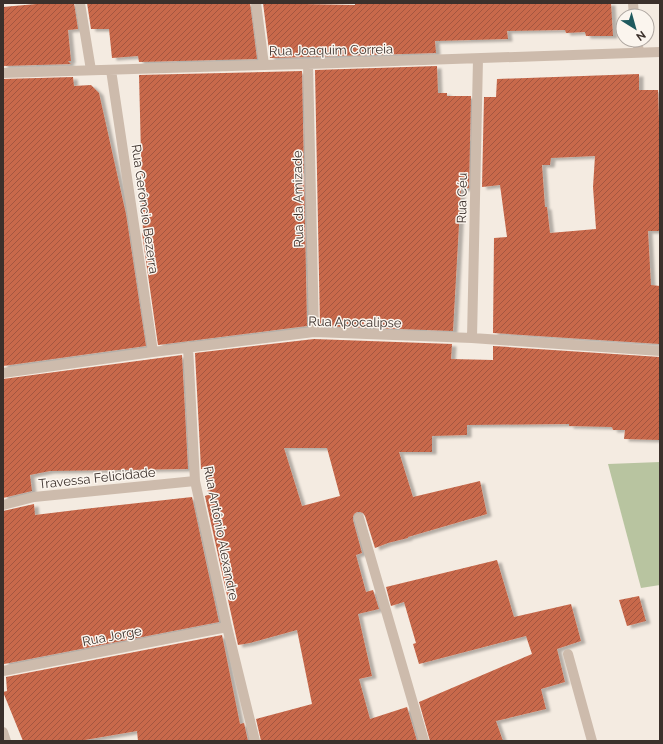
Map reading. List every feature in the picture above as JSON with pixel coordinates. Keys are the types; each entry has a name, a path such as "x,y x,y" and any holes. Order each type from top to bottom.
{"street":[{"path":"80,3 91,70"},
{"path":"256,3 264,65"},
{"path":"638,48 639,52"},
{"name":"Rua Joaquim Correia","path":"3,73 660,52"},
{"name":"Rua Céu","path":"472,338 478,59"},
{"name":"Rua da Amizade","path":"308,64 314,332"},
{"name":"Rua Gerôncio Bezerra","path":"112,70 153,352"},
{"name":"Rua Apocalipse","path":"3,372 314,332 472,338 660,351"},
{"name":"Rua Antônio Alexandre","path":"188,347 194,481 227,627"},
{"name":"Travessa Felicidade","path":"3,505 34,497 194,481"},
{"path":"359,518 424,741"},
{"path":"227,627 255,741"},
{"name":"Rua Jorge","path":"3,671 227,627"},
{"path":"568,654 592,741"},
{"path":"3,732 6,741"}],"green space":[{"path":"660,462 660,585 641,588 608,464"}],"building":[{"path":"47,3 74,3 78,29 68,30 71,61 68,61 71,64 3,66 3,7"},
{"path":"87,3 250,3 257,59 139,62 138,56 112,58 109,29 91,29"},
{"path":"263,3 355,5 355,3 611,3 613,36 586,36 585,32 566,33 565,30 507,31 508,39 435,41 436,53 270,58"},
{"path":"437,66 438,93 447,93 447,96 471,96 469,188 461,189 453,331 320,326 315,70"},
{"path":"302,71 307,326 158,345 142,233 139,75"},
{"path":"639,74 639,90 658,90 660,231 648,231 651,285 660,286 660,344 493,333 494,238 507,237 500,185 482,187 484,97 496,97 497,79","holes":["595,156 593,187 596,229 550,233 547,207 545,207 542,165 550,165 551,158"]},
{"path":"73,77 74,86 91,85 99,93 126,214 146,346 3,366 3,79"},
{"path":"314,339 452,344 451,359 493,360 493,346 660,357 660,440 624,439 625,430 613,430 612,427 569,426 569,424 467,425 467,435 432,436 432,452 399,452 413,497 480,481 487,514 375,548 363,513 357,512 353,517 362,553 356,555 366,592 373,590 379,609 358,614 372,676 359,679 370,719 407,707 417,741 261,741 256,719 312,704 297,630 238,645 205,496 208,495 206,469 201,469 195,353","holes":["284,448 327,448 340,496 302,506"]},
{"path":"182,355 188,469 50,471 30,475 32,491 3,498 3,379"},
{"path":"192,497 219,622 4,664 3,511 34,504 35,515"},
{"path":"497,560 514,617 571,604 581,641 557,649 565,682 541,689 546,709 496,721 503,741 430,741 419,702 532,654 526,636 419,664 413,644 416,643 404,602 391,606 386,587"},
{"path":"639,596 646,621 627,626 619,600"},
{"path":"222,635 240,724 244,723 248,741 138,741 137,731 79,741 23,741 3,692 7,691 6,677"}]}
